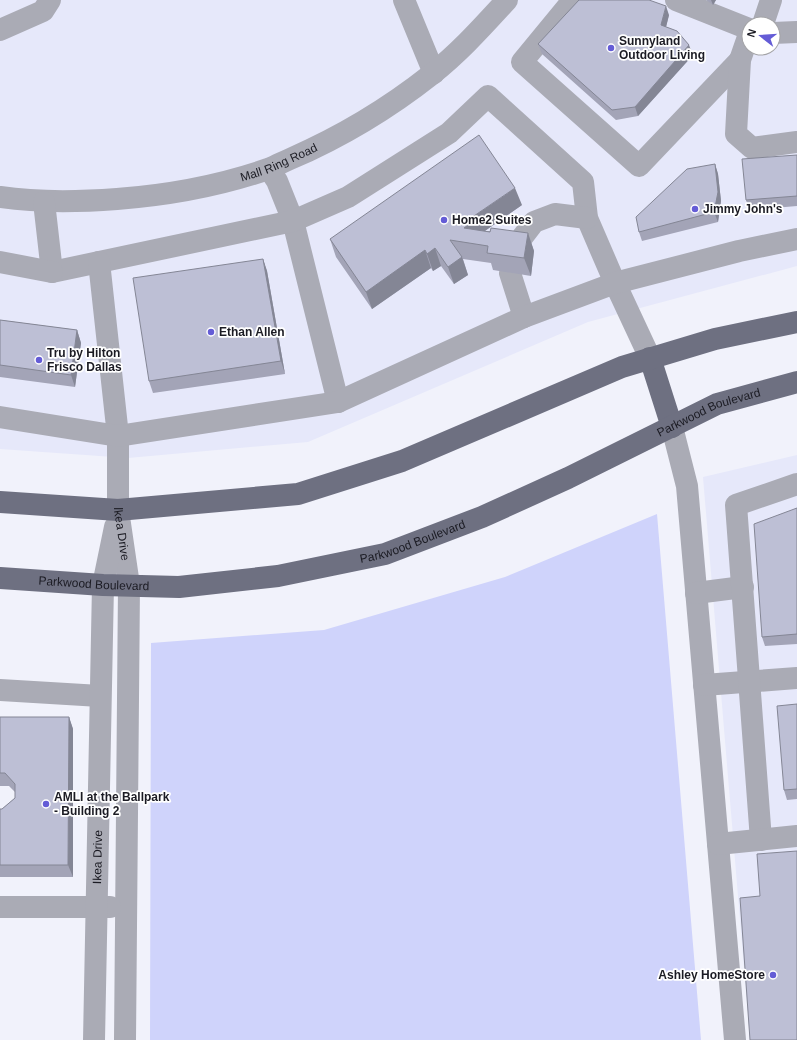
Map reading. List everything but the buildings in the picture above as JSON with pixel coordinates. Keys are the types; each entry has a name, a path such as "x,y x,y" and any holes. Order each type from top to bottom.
{"main road":[{"path":"0,502 118,510 298,494 402,462 622,367 715,339 797,322"},
{"path":"650,358 672,427"},
{"name":"Parkwood Boulevard","path":"0,578 103,585 178,586 278,576 385,554 482,517 568,478 717,404 797,382"}],"street":[{"path":"0,30 43,11 50,0"},
{"path":"404,0 434,73"},
{"name":"Mall Ring Road","path":"0,197 44,202 73,202 155,196 193,190 269,169 310,150 363,122 398,100 434,73 470,40 507,0"},
{"path":"573,0 522,62 639,166 740,60"},
{"path":"676,0 741,26"},
{"path":"766,16 771,0"},
{"path":"781,33 797,32"},
{"path":"741,56 736,134 752,148 797,142"},
{"path":"0,262 52,272 293,221 348,197 449,133 488,96 583,182 587,218 650,358"},
{"path":"269,169 277,181 293,221 338,402"},
{"path":"44,202 52,272"},
{"path":"514,248 534,222 554,214 587,218"},
{"path":"0,417 118,436 338,402 524,316 615,283 739,251 797,239"},
{"path":"99,262 118,436 118,510"},
{"path":"510,273 524,316"},
{"path":"672,427 687,486 735,1040"},
{"path":"761,840 736,505 797,484"},
{"name":"Ikea Drive","path":"94,1040 103,585 118,510"},
{"name":"Ikea Drive","path":"118,510 129,585 125,1040"},
{"path":"696,593 742,587"},
{"path":"704,685 797,678"},
{"path":"0,690 100,696"},
{"path":"718,844 797,836"},
{"path":"0,907 127,907"}],"shaded area":[{"path":"0,0 797,0 797,266 588,322 308,442 128,458 0,449"},
{"path":"797,455 797,1040 750,1040 703,477"},
{"path":"657,514 701,1040 150,1040 151,643 324,630 505,577"}],"place":[{"name":"Sunnyland Outdoor Living","path":"611,48"},
{"name":"Jimmy John's","path":"695,209"},
{"name":"Home2 Suites","path":"444,220"},
{"name":"Ethan Allen","path":"211,332"},
{"name":"Tru by Hilton Frisco Dallas","path":"39,360"},
{"name":"AMLI at the Ballpark - Building 2","path":"46,804"},
{"name":"Ashley HomeStore","path":"773,975"}]}
